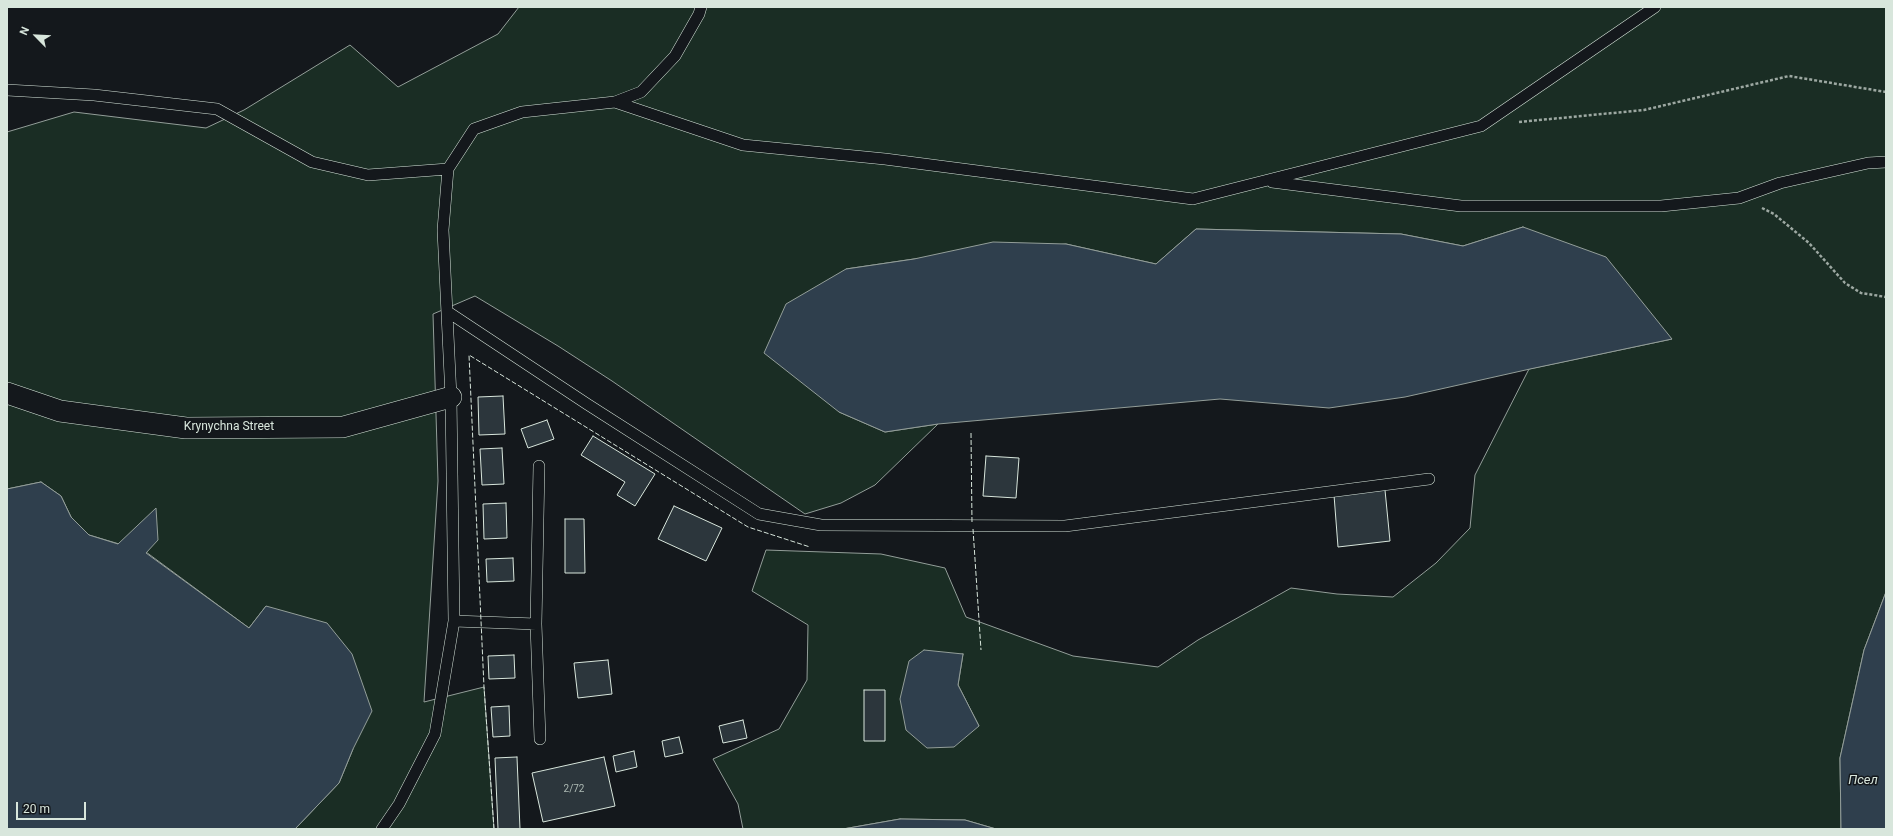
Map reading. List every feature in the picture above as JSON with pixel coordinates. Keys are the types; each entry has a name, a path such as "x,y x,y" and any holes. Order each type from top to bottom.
{"street":[{"name":"Krynychna Street","path":"7,393 60,411 186,428 343,427 451,397"}],"lane":[{"path":"382,829 399,804 435,734 454,621 451,397 443,230 448,169 474,129 522,112 615,102 641,92 675,56 699,14 701,7"},
{"path":"615,102 744,145 885,159 1192,199 1481,126 1655,7"},
{"path":"7,90 94,95 217,109 312,162 368,175 448,169"},
{"path":"1265,181 1461,206 1661,206 1739,198 1780,183 1868,163 1886,162"},
{"path":"448,312 587,404 759,514 821,525 1066,526 1429,479"},
{"path":"539,466 536,624 540,739"},
{"path":"454,621 536,624"}],"path":[{"path":"1481,126 1644,110 1789,76 1886,92"},
{"path":"1739,198 1774,214 1809,243 1845,283 1861,293 1886,297"}],"green space":[{"path":"519,7 1886,7 1886,592 1864,650 1840,758 1841,829 996,829 965,820 900,819 843,829 743,829 738,804 713,759 779,729 807,680 808,625 752,591 766,550 881,554 945,568 966,617 1073,656 1158,667 1198,640 1291,588 1337,594 1393,597 1436,563 1470,528 1475,475 1529,369 1672,339 1523,227 1463,246 1401,234 1196,229 1156,264 1066,244 914,259 846,269 839,412 885,432 938,424 875,485 841,503 805,514 612,381 558,346 475,296 433,314 438,481 424,702 484,687 494,829 295,829 339,783 353,749 266,606 249,628 146,552 89,535 71,517 61,496 41,482 7,489 7,132 74,112 206,128 244,110 350,45 398,87 498,34","holes":["963,654 958,685 979,726 909,661"]}],"water":[{"path":"1523,227 1606,257 1672,339 1405,397 1329,408 1220,399 938,424 885,432 839,412 764,353 786,304 846,269 914,259 993,242 1066,244 1156,264 1196,229 1401,234 1463,246"},
{"path":"41,482 61,496 71,517 89,535 118,544 156,508 158,540 146,553 249,628 266,606 327,623 352,654 372,711 353,749 339,783 295,829 7,829 7,489"},
{"name":"Псел","path":"1886,592 1886,829 1841,829 1840,758 1864,650"},
{"path":"924,650 963,654 958,685 979,726 954,747 927,748 906,730 900,699 909,661"},
{"path":"900,819 965,820 996,829 843,829"}],"building":[{"path":"503,396 505,434 479,435 478,397"},
{"path":"547,420 554,439 528,448 521,429"},
{"path":"593,436 655,474 635,506 617,495 625,482 581,455"},
{"path":"502,448 504,484 482,485 480,449"},
{"path":"986,456 1019,458 1016,498 983,496"},
{"path":"1385,490 1390,541 1338,547 1334,495"},
{"path":"506,503 507,538 484,539 483,504"},
{"path":"674,506 722,528 706,561 658,539"},
{"path":"565,519 584,519 585,573 565,573"},
{"path":"513,558 514,581 487,582 486,559"},
{"path":"514,655 515,678 489,679 488,656"},
{"path":"608,660 612,694 578,698 574,663"},
{"path":"864,690 885,690 885,741 864,741"},
{"path":"509,706 510,736 493,737 491,707"},
{"path":"743,720 747,738 723,743 719,726"},
{"path":"679,737 683,753 665,757 662,741"},
{"path":"634,751 637,767 616,772 613,756"},
{"path":"517,757 520,829 498,829 495,758"},
{"path":"604,757 615,806 543,822 532,773"}],"fence":[{"path":"494,829 484,687 469,355 748,527 810,547"},
{"path":"971,433 972,523"},
{"path":"973,529 981,650"}]}
